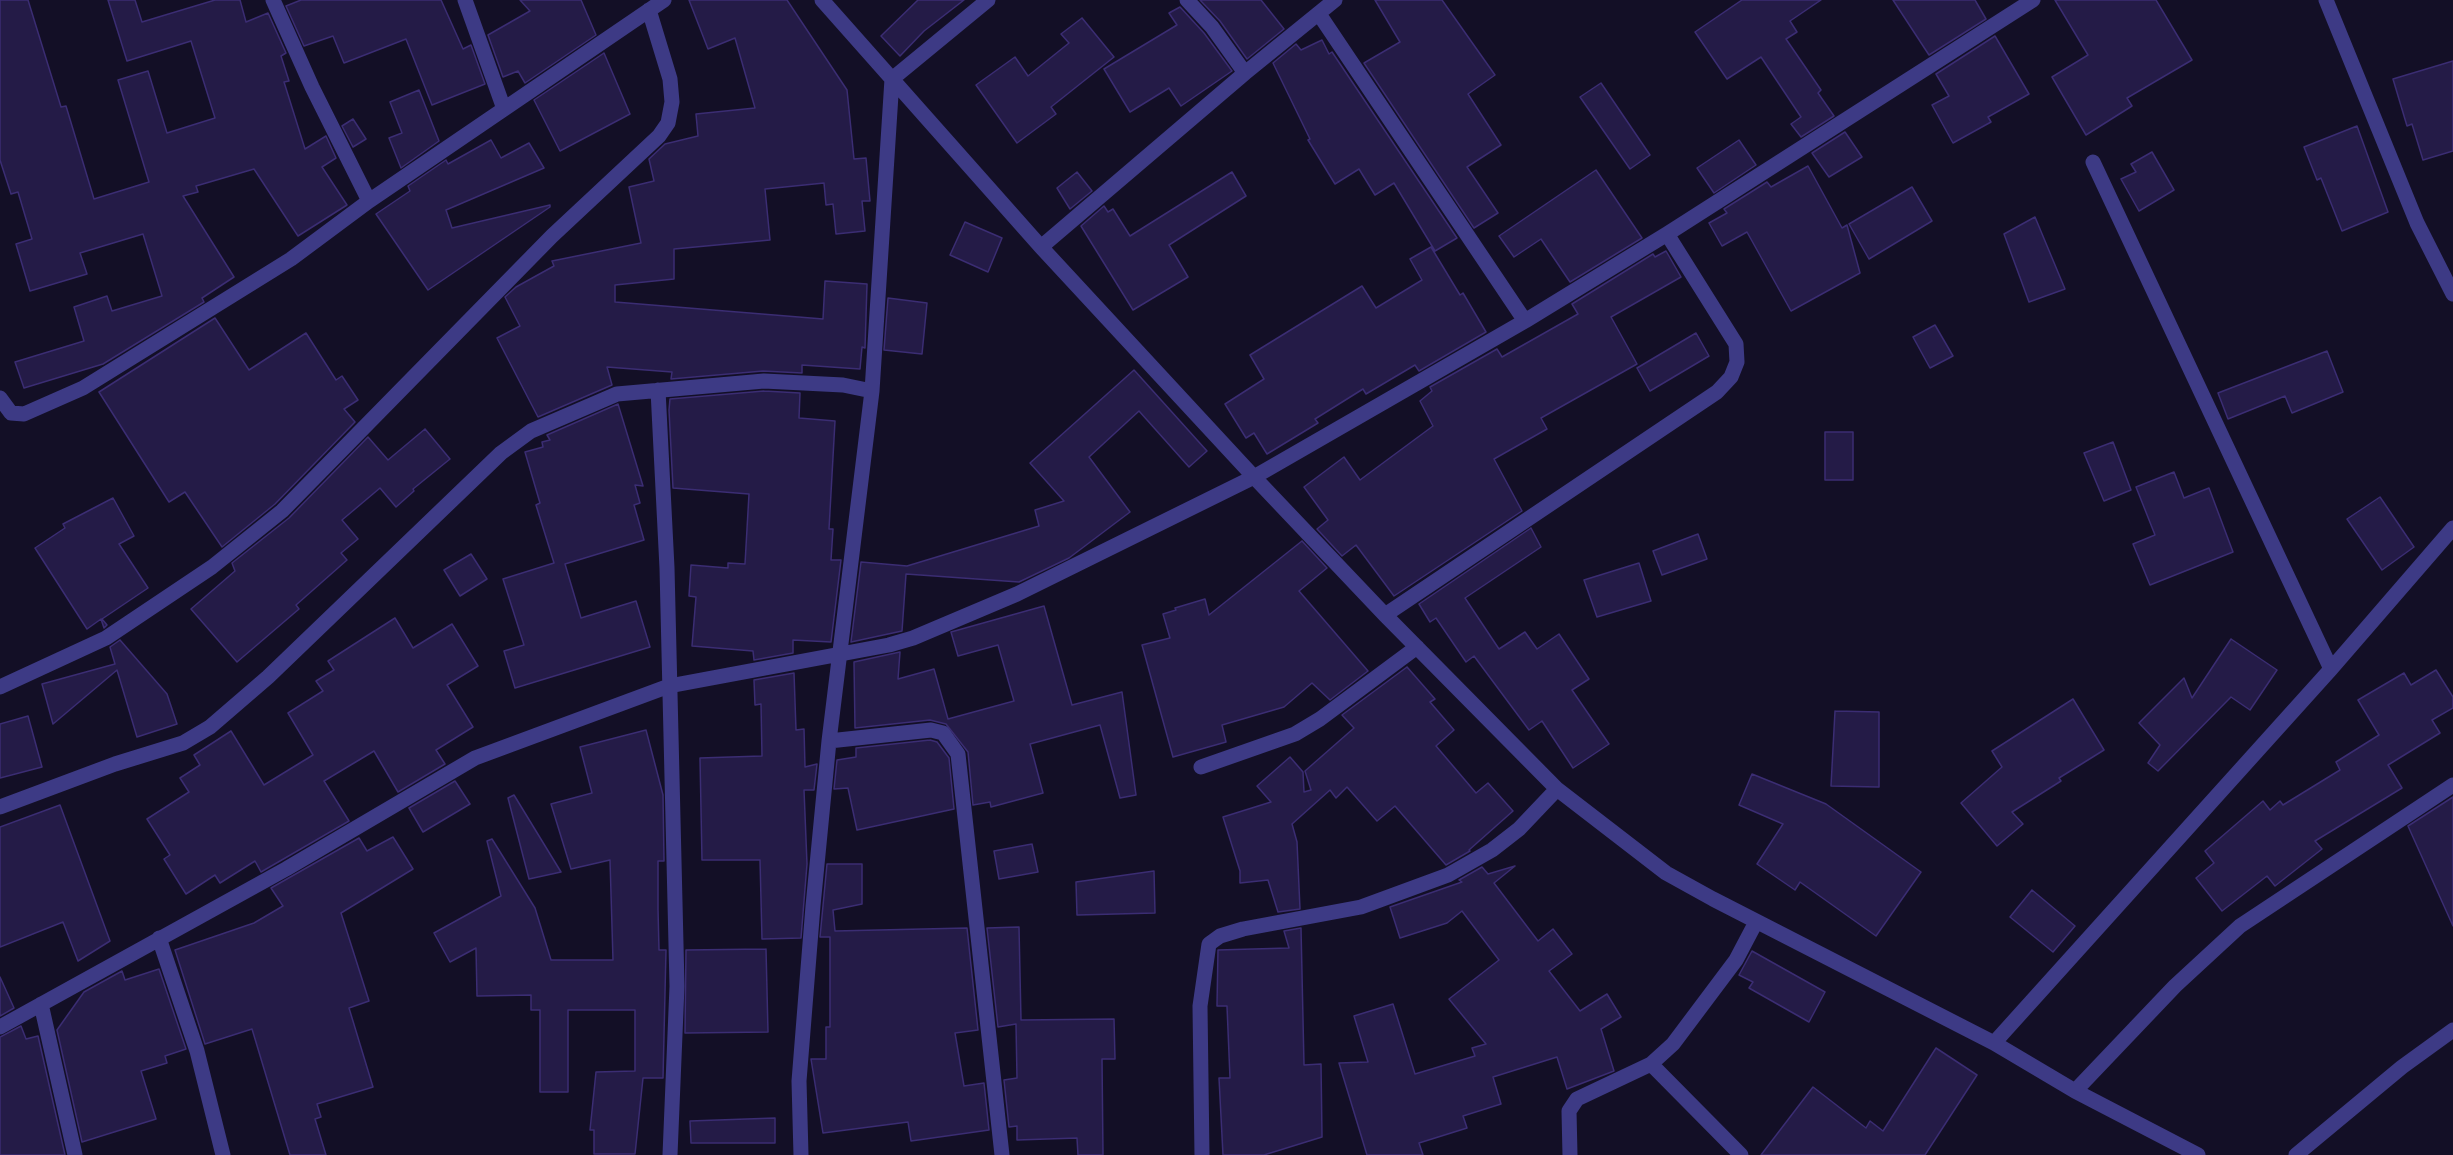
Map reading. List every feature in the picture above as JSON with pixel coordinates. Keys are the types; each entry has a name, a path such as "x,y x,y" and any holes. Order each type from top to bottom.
{"street":[{"path":"273,0 312,87 369,201"},
{"path":"465,0 504,109"},
{"path":"0,398 11,413 24,414 83,388 291,259 369,201 664,0"},
{"path":"822,0 1041,247 1254,477 1385,615 1557,789 1666,873 1756,922 1994,1043 2075,1092 2198,1155"},
{"path":"801,1155 799,1082 829,741 872,391 892,79 988,0"},
{"path":"1187,0 1212,27 1245,72"},
{"path":"1041,247 1245,72 1335,0"},
{"path":"0,1027 286,869 475,758 669,686 841,654 913,638 1017,594 1254,477 1526,321 1667,234 2032,0"},
{"path":"2326,0 2417,223 2453,294"},
{"path":"0,687 106,638 212,567 282,511 552,236 659,136 668,123 672,102 670,79 649,10"},
{"path":"1320,14 1526,321"},
{"path":"2093,162 2331,669"},
{"path":"1385,615 1717,392 1731,377 1737,362 1736,344 1667,234"},
{"path":"0,807 115,764 183,743 210,727 267,677 501,453 531,431 592,402 617,394 764,381 843,386 872,391"},
{"path":"658,390 667,568 677,986 670,1155"},
{"path":"1994,1043 2331,669 2453,528"},
{"path":"1201,767 1295,734 1320,719 1417,647"},
{"path":"829,741 931,730 943,733 958,754 1002,1155"},
{"path":"2075,1092 2175,986 2240,926 2453,785"},
{"path":"1202,1155 1200,1006 1209,944 1220,936 1242,928 1361,907 1448,875 1492,850 1510,836 1557,789"},
{"path":"1570,1155 1569,1111 1577,1099 1651,1064 1673,1044 1701,1010 1736,960 1756,922"},
{"path":"159,938 197,1050 223,1155"},
{"path":"41,1004 75,1155"},
{"path":"2296,1155 2402,1067 2453,1030"},
{"path":"1651,1064 1741,1155"}],"building":[{"path":"0,0 28,0 61,107 66,106 94,199 149,182 118,80 148,71 167,133 215,118 191,41 127,61 108,0 135,0 142,22 215,0 240,0 246,22 268,13 286,53 281,56 289,81 284,82 305,149 326,136 336,158 322,167 347,205 298,236 254,169 196,186 198,192 183,196 234,277 202,298 204,302 103,364 24,388 15,362 84,341 74,307 107,296 112,311 162,296 143,234 80,253 87,274 30,291 16,244 32,239 18,192 11,194 0,160"},
{"path":"301,0 441,0 463,49 471,45 485,84 432,105 406,39 344,63 333,36 304,46 286,6"},
{"path":"520,0 581,0 596,35 525,83 518,71 503,77 488,35 530,11"},
{"path":"689,0 787,0 847,90 854,159 866,158 870,201 862,201 865,231 836,234 833,204 826,205 824,183 765,189 770,240 674,249 674,279 615,285 615,302 823,319 825,281 867,284 865,348 862,347 860,369 802,365 802,373 763,371 671,379 672,372 607,367 612,385 538,417 497,338 520,326 505,297 516,287 554,266 552,261 641,243 629,187 654,181 649,159 665,144 698,136 696,114 755,108 735,38 708,49"},
{"path":"918,0 964,0 924,31 900,56 881,36"},
{"path":"1200,0 1261,0 1284,29 1247,59 1220,21"},
{"path":"1375,0 1442,0 1495,75 1468,94 1501,145 1467,167 1498,213 1474,228 1364,63 1400,42"},
{"path":"1742,0 1821,0 1790,21 1797,32 1786,39 1821,90 1818,93 1834,116 1801,137 1791,124 1801,117 1761,57 1727,79 1695,32"},
{"path":"1893,0 1975,0 1986,19 1929,55"},
{"path":"2055,0 2156,0 2192,60 2127,98 2132,106 2086,135 2052,77 2088,55"},
{"path":"1180,7 1204,33 1232,71 1181,106 1169,88 1130,112 1104,69 1177,25 1169,13"},
{"path":"1082,18 1114,57 1051,107 1056,114 1017,143 976,85 1015,57 1028,76 1069,43 1061,34"},
{"path":"1995,36 2029,94 1988,117 1991,122 1953,143 1932,105 1949,96 1936,74"},
{"path":"1322,40 1329,54 1332,52 1457,238 1435,251 1394,183 1375,195 1359,169 1335,184 1308,140 1310,139 1273,63 1296,44 1301,50"},
{"path":"604,53 630,114 560,151 534,100"},
{"path":"2453,61 2453,151 2423,160 2412,124 2407,126 2393,79"},
{"path":"1601,83 1650,155 1630,169 1580,97"},
{"path":"419,90 439,141 401,168 389,138 402,133 390,102"},
{"path":"353,119 366,139 353,147 342,126"},
{"path":"2357,126 2388,212 2342,231 2321,178 2317,180 2304,147"},
{"path":"1845,132 1862,157 1829,177 1812,153"},
{"path":"491,140 501,158 529,143 544,168 446,210 452,228 550,205 550,207 428,290 376,214 410,191 408,186 446,160 448,164"},
{"path":"1739,140 1756,165 1714,193 1697,168"},
{"path":"2152,152 2174,190 2139,211 2121,179 2136,172 2131,164"},
{"path":"1808,166 1842,228 1847,225 1860,273 1791,311 1747,232 1722,246 1709,223 1727,213 1724,209 1767,182 1771,187"},
{"path":"1596,170 1642,238 1570,282 1541,239 1514,257 1499,236"},
{"path":"1077,172 1092,191 1070,209 1057,188"},
{"path":"1232,172 1246,196 1169,245 1188,277 1133,310 1081,226 1104,206 1108,212 1113,209 1130,236"},
{"path":"1912,187 1932,221 1869,259 1849,224"},
{"path":"2035,217 2065,289 2029,302 2004,234"},
{"path":"965,222 1002,238 988,272 950,255"},
{"path":"1431,247 1460,295 1463,293 1486,332 1419,371 1415,365 1366,394 1363,389 1315,419 1318,423 1267,454 1254,433 1246,438 1225,404 1264,379 1250,355 1362,286 1376,308 1422,280 1410,259"},
{"path":"1666,251 1681,277 1611,317 1637,364 1541,418 1547,429 1494,459 1522,511 1394,596 1356,545 1342,556 1317,529 1328,520 1304,487 1344,457 1360,480 1433,426 1420,401 1432,391 1430,387 1497,349 1502,357 1578,314 1572,304 1653,254 1655,257"},
{"path":"888,298 927,303 922,354 884,350"},
{"path":"215,318 249,370 306,333 336,380 342,376 358,400 344,409 355,422 275,504 222,547 185,492 169,502 99,392"},
{"path":"1935,325 1953,356 1930,368 1913,337"},
{"path":"1696,333 1709,356 1650,391 1637,368"},
{"path":"2327,351 2343,392 2292,413 2285,396 2228,419 2218,393"},
{"path":"1134,370 1207,451 1189,467 1139,411 1089,457 1130,512 1069,558 1019,582 906,574 902,631 851,642 861,562 907,566 1039,526 1035,510 1064,501 1030,463"},
{"path":"764,391 800,393 799,418 835,421 829,529 833,529 831,560 841,560 831,642 793,640 793,653 754,660 753,651 692,646 696,597 689,596 691,565 728,568 728,563 745,564 749,494 673,488 669,410 670,399"},
{"path":"618,404 643,486 635,485 640,503 634,505 644,540 565,564 581,618 636,601 650,647 515,688 504,651 524,645 503,579 554,563 536,505 540,503 525,452 543,447 542,442 550,440 547,435"},
{"path":"425,429 450,459 413,489 414,491 396,507 380,488 342,520 358,539 341,553 347,560 296,605 299,609 237,662 191,609 235,571 232,563 289,518 368,437 388,460"},
{"path":"1825,432 1853,432 1853,480 1825,480"},
{"path":"2113,442 2131,490 2104,501 2084,453"},
{"path":"2174,472 2184,498 2209,488 2233,552 2150,585 2133,544 2155,535 2136,487"},
{"path":"2380,497 2414,547 2382,570 2347,519"},
{"path":"113,498 134,536 119,544 148,588 102,619 107,625 104,628 101,619 87,629 35,548 65,528 63,524"},
{"path":"1531,528 1541,547 1465,598 1499,649 1525,632 1537,649 1559,634 1589,679 1572,690 1609,744 1573,768 1542,721 1529,730 1474,656 1466,662 1436,618 1430,622 1419,604"},
{"path":"1698,534 1707,559 1662,575 1653,551"},
{"path":"1302,541 1327,568 1299,591 1368,671 1330,700 1312,683 1284,707 1222,725 1226,742 1173,757 1142,645 1170,638 1163,614 1205,599 1209,615"},
{"path":"471,554 487,579 460,596 444,570"},
{"path":"1639,563 1651,601 1597,617 1584,580"},
{"path":"1044,606 1072,705 1122,692 1136,795 1120,798 1100,725 1030,744 1043,793 991,807 990,802 973,805 968,752 946,724 930,720 855,728 854,662 900,652 898,679 934,669 948,719 1014,701 998,645 958,656 951,632"},
{"path":"395,618 413,648 452,624 478,666 447,685 473,727 436,750 445,764 398,792 374,751 324,781 349,821 261,872 255,861 220,883 215,875 186,894 164,859 170,855 147,819 189,792 180,778 200,765 194,755 231,731 264,785 313,755 288,713 323,691 316,681 334,670 328,661"},
{"path":"2231,639 2277,670 2250,710 2231,697 2158,771 2148,763 2160,745 2139,723 2184,678 2192,698"},
{"path":"120,640 167,694 177,724 137,737 117,670 53,724 42,684 115,664 110,647"},
{"path":"1407,667 1435,699 1430,702 1454,730 1436,746 1476,793 1488,783 1513,811 1470,851 1446,865 1395,806 1377,821 1347,787 1336,798 1330,790 1292,824 1297,842 1300,909 1278,912 1268,880 1240,883 1240,871 1223,817 1271,802 1257,786 1290,757 1303,772 1304,792 1311,790 1305,771 1354,728 1342,715"},
{"path":"2436,670 2453,697 2453,708 2432,720 2440,733 2388,765 2402,788 2315,841 2322,849 2275,886 2267,876 2222,911 2196,878 2214,863 2205,851 2263,801 2270,810 2280,801 2283,805 2340,770 2336,762 2379,735 2358,700 2404,673 2411,685"},
{"path":"794,673 796,730 804,729 805,767 817,764 814,790 804,790 807,864 801,938 762,939 760,860 702,860 700,758 762,756 761,704 755,705 754,680"},
{"path":"2073,699 2104,750 2059,778 2061,781 2012,812 2023,824 1997,846 1961,803 2002,767 1992,751"},
{"path":"1835,711 1879,712 1879,787 1831,786"},
{"path":"28,716 42,767 0,778 0,724"},
{"path":"646,730 663,795 664,861 658,861 658,909 659,950 666,950 663,1078 643,1078 635,1154 594,1154 594,1130 590,1130 596,1072 635,1071 635,1010 568,1010 568,1092 540,1092 540,1010 531,1010 531,995 477,996 476,948 450,962 434,933 501,896 487,841 492,839 535,908 551,960 613,960 610,860 571,869 551,804 592,793 580,747"},
{"path":"930,740 937,742 949,758 954,809 857,830 848,788 834,789 837,760 856,757 856,748"},
{"path":"1752,774 1826,804 1921,872 1876,936 1800,882 1795,890 1757,864 1783,824 1739,805"},
{"path":"455,781 470,804 423,832 409,808"},
{"path":"514,795 561,872 529,879 508,798"},
{"path":"2453,797 2453,926 2408,826"},
{"path":"60,805 110,941 78,961 63,922 0,947 0,827"},
{"path":"393,837 413,869 341,913 369,1001 349,1008 373,1087 317,1104 321,1117 315,1119 326,1155 290,1155 252,1029 205,1044 175,950 254,923 283,906 271,888 359,838 367,851"},
{"path":"1032,844 1038,872 999,879 994,851"},
{"path":"827,864 862,864 862,904 833,910 835,931 967,928 978,1030 955,1033 964,1086 984,1083 989,1130 911,1141 908,1122 823,1133 811,1059 826,1059 826,1027 830,1027 830,937 820,937"},
{"path":"1515,866 1494,883 1538,941 1553,929 1572,954 1549,971 1580,1011 1607,994 1621,1017 1601,1029 1614,1071 1567,1089 1557,1057 1493,1077 1501,1104 1463,1116 1467,1128 1419,1143 1423,1155 1367,1155 1339,1063 1368,1062 1354,1016 1393,1004 1415,1074 1475,1056 1472,1048 1486,1044 1449,999 1499,960 1462,911 1447,923 1400,938 1390,907 1462,882 1459,880 1482,867 1488,874"},
{"path":"1154,871 1155,913 1077,915 1076,882"},
{"path":"2032,890 2075,926 2053,952 2010,917"},
{"path":"1019,927 1021,1020 1114,1019 1115,1059 1102,1059 1103,1155 1078,1155 1077,1138 1017,1140 1017,1126 1009,1127 1004,1080 1017,1078 1016,1024 998,1027 987,928"},
{"path":"1301,928 1304,1065 1321,1064 1322,1137 1264,1155 1223,1155 1219,1078 1230,1078 1227,1006 1217,1006 1218,950 1289,948 1284,931"},
{"path":"766,949 768,1032 685,1033 686,950"},
{"path":"1752,951 1825,992 1809,1022 1749,988 1753,982 1739,975"},
{"path":"159,969 186,1049 165,1056 167,1063 141,1071 156,1119 82,1142 57,1030 84,992 122,971 125,980"},
{"path":"0,977 14,1008 0,1016"},
{"path":"21,1026 26,1039 38,1036 65,1155 0,1155 0,1037"},
{"path":"1936,1048 1977,1075 1925,1155 1761,1155 1813,1087 1866,1128 1870,1121 1883,1131"},
{"path":"775,1118 775,1143 691,1143 690,1121"}]}
